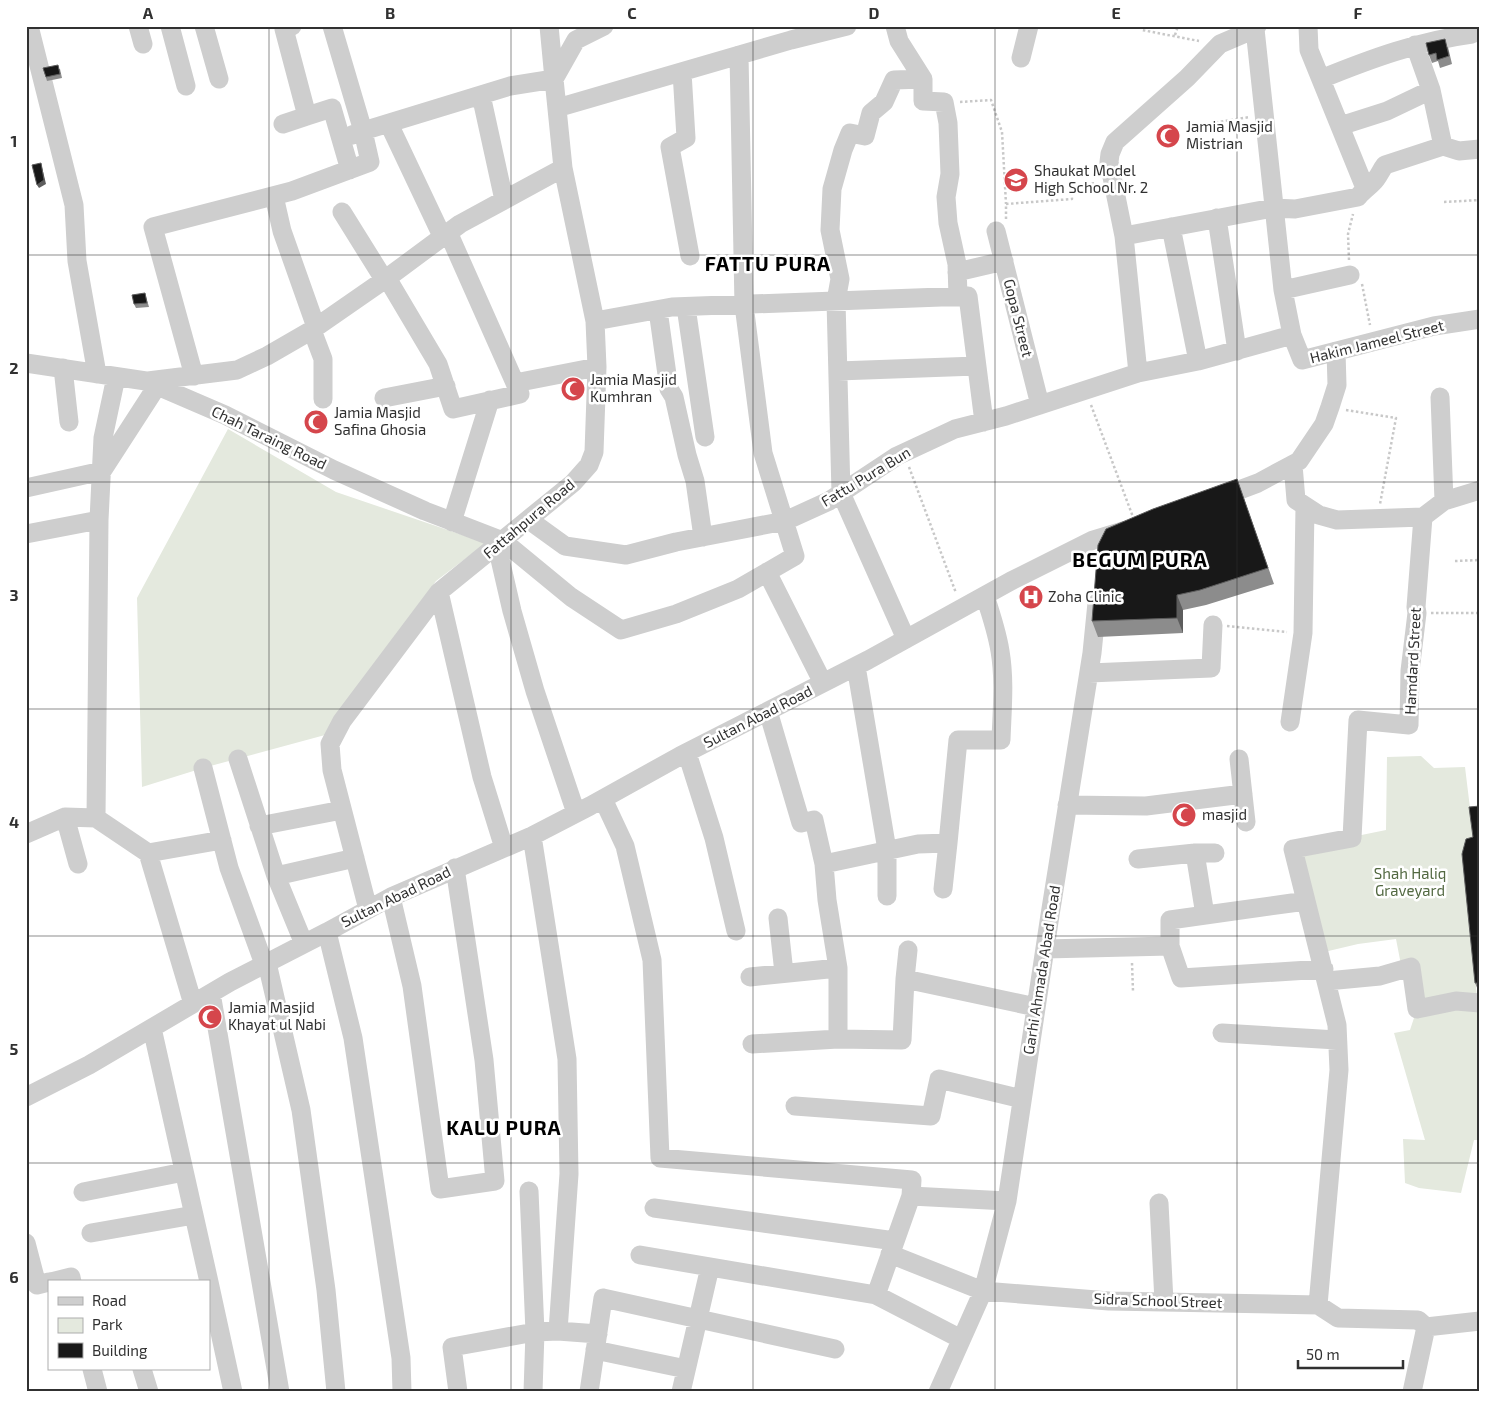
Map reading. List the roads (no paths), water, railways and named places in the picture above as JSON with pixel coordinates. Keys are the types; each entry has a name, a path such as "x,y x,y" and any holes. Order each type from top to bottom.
{"street":[{"path":"29,26 74,205 77,261 97,374"},
{"path":"170,26 186,86"},
{"path":"204,26 219,80"},
{"path":"292,26 284,29 307,116"},
{"path":"194,376 153,227 292,191 370,162 363,131 332,26"},
{"name":"Fattahpura Road","path":"368,909 332,770 330,744 342,721 439,592 573,483 590,465 594,452 597,367 595,321 563,168 548,26"},
{"path":"552,26 576,40"},
{"path":"341,139 510,86 554,79 576,40 604,26"},
{"path":"557,108 739,55 789,33 847,26"},
{"path":"896,26 899,41 923,79 923,101 944,102 948,124 950,174 946,197 948,223 957,272 958,297"},
{"path":"1021,58 1029,26"},
{"path":"1308,26 1309,50 1365,188"},
{"path":"1138,373 1124,236 1110,162 1115,142 1187,78 1220,44 1256,28 1263,115 1283,290 1292,335"},
{"path":"1321,79 1368,60 1415,45 1442,38 1472,34"},
{"path":"1415,45 1431,90 1443,146"},
{"path":"739,55 744,305 763,453 785,521"},
{"path":"682,72 686,138 670,147 690,256"},
{"path":"906,639 841,493 836,301 840,279 830,230 832,189 850,133 865,136 871,113 884,102 894,80 923,79"},
{"path":"1340,126 1387,110 1431,90"},
{"path":"481,95 504,200"},
{"path":"283,124 332,108 350,170"},
{"path":"342,212 380,273 388,278 438,364 453,409 520,394 445,234 389,124"},
{"path":"1124,236 1274,208 1295,209 1358,197 1377,178 1385,165 1443,146 1459,151 1480,149"},
{"path":"26,488 102,471 152,384 237,370 268,356 314,329 388,278 460,224 563,168"},
{"path":"274,196 282,232 323,360 323,399"},
{"path":"1217,218 1237,351"},
{"path":"1171,227 1198,361"},
{"name":"Gopa Street","path":"996,231 1040,405"},
{"path":"957,272 1004,261"},
{"path":"1283,290 1350,276"},
{"path":"595,321 686,306 968,296 984,422"},
{"path":"686,306 705,437"},
{"path":"658,310 669,389 674,397 695,481 702,537"},
{"name":"Hakim Jameel Street","path":"1292,335 1302,360 1434,326 1480,320"},
{"name":"Fattu Pura Bun","path":"529,520 565,546 626,555 702,537 785,521 841,493 903,453 955,429 1086,391 1138,373 1198,361 1292,335"},
{"path":"1202,503 1258,483 1299,461 1324,424 1330,407 1337,385 1336,352"},
{"name":"Chah Taraing Road","path":"26,363 152,384 225,415 334,470 500,543 571,597 621,630 676,614 738,589 795,556 785,521"},
{"path":"838,371 977,366"},
{"path":"515,382 597,367"},
{"path":"63,368 69,422"},
{"path":"96,818 98,520 103,438 116,377"},
{"path":"384,398 446,386"},
{"path":"1440,397 1444,501"},
{"path":"452,522 490,400"},
{"path":"1293,464 1296,500 1319,515 1337,520 1423,517 1444,501 1480,490"},
{"path":"1290,722 1303,633 1305,507"},
{"name":"Hamdard Street","path":"1306,901 1293,849 1352,838 1358,720 1409,725 1410,671 1417,613 1423,517"},
{"path":"26,534 98,520"},
{"name":"Sultan Abad Road","path":"26,1097 89,1065 211,993 391,897 532,836 1092,540 1142,526"},
{"path":"1101,556 1103,537"},
{"path":"500,543 512,611 535,691 576,813"},
{"path":"767,572 824,683"},
{"name":"Garhi Ahmada Abad Road","path":"938,1392 983,1291 1007,1201 1089,673 1098,585"},
{"path":"439,592 482,777 504,848"},
{"path":"943,889 958,740 1001,740 1001,652 994,622 985,596"},
{"path":"1089,673 1211,668 1214,625"},
{"path":"856,666 887,850 887,896"},
{"path":"768,711 801,823 814,820 824,864 827,900 838,968 838,1039"},
{"path":"687,753 714,838 736,931"},
{"path":"238,759 276,876 304,944"},
{"path":"1239,759 1246,822"},
{"path":"203,768 229,868 266,964 301,1110 326,1290 336,1392"},
{"path":"1068,805 1146,806 1243,794"},
{"path":"603,799 625,846 652,960 660,1158 912,1180 911,1196 876,1295"},
{"path":"259,826 342,810"},
{"path":"65,817 78,864"},
{"path":"26,834 65,817 96,818 148,853 193,1004"},
{"path":"532,836 567,1059 569,1174 558,1331"},
{"path":"148,853 222,840"},
{"path":"824,864 918,844 948,843"},
{"path":"1195,852 1205,915"},
{"path":"1138,858 1214,852"},
{"path":"276,876 354,858"},
{"path":"391,897 412,986 440,1188 496,1181 484,1060 455,868"},
{"path":"1480,1003 1456,1001 1417,1008 1411,967 1380,976 1326,975 1181,978 1170,946 1170,920 1306,901 1326,975 1337,1024 1339,1070 1318,1305 1338,1318 1418,1320 1426,1327 1480,1321"},
{"path":"778,918 784,973"},
{"path":"327,932 353,1038 401,1358 402,1392"},
{"path":"1045,949 1170,946"},
{"path":"752,1044 838,1039 902,1040 908,950"},
{"path":"750,977 838,968"},
{"path":"905,979 1036,1007"},
{"path":"211,993 280,1392"},
{"path":"152,1028 208,1280"},
{"path":"1222,1033 1337,1040"},
{"path":"795,1106 930,1116 938,1079 1022,1099"},
{"path":"83,1192 184,1172"},
{"path":"529,1191 535,1332 533,1392"},
{"path":"911,1196 1007,1201"},
{"path":"1159,1203 1164,1302"},
{"name":"Sidra School Street","path":"654,1208 893,1248 983,1291 1109,1301 1318,1305"},
{"path":"91,1233 194,1215"},
{"path":"26,1243 37,1285 48,1282"},
{"path":"640,1255 876,1295 961,1339"},
{"path":"681,1392 710,1266"},
{"path":"58,1280 71,1277 72,1280"},
{"path":"210,1290 233,1392"},
{"path":"589,1392 603,1298 835,1349"},
{"path":"1412,1392 1426,1327"},
{"path":"458,1392 452,1347 535,1332 558,1331 686,1369"},
{"path":"92,1370 98,1392"},
{"path":"142,1370 148,1392"}],"place":[{"name":"Jamia Masjid Mistrian","path":"1168,136"},
{"name":"Shaukat Model High School Nr. 2","path":"1016,180"},
{"name":"Jamia Masjid Kumhran","path":"573,389"},
{"name":"Jamia Masjid Safina Ghosia","path":"316,422"},
{"name":"Zoha Clinic","path":"1031,597"},
{"name":"masjid","path":"1184,815"},
{"name":"Jamia Masjid Khayat ul Nabi","path":"210,1017"}],"district":[{"name":"FATTU PURA","path":"768,264"},
{"name":"BEGUM PURA","path":"1140,560"},
{"name":"KALU PURA","path":"504,1128"}],"park label":[{"name":"Shah Haliq Graveyard","path":"1410,882"}]}
